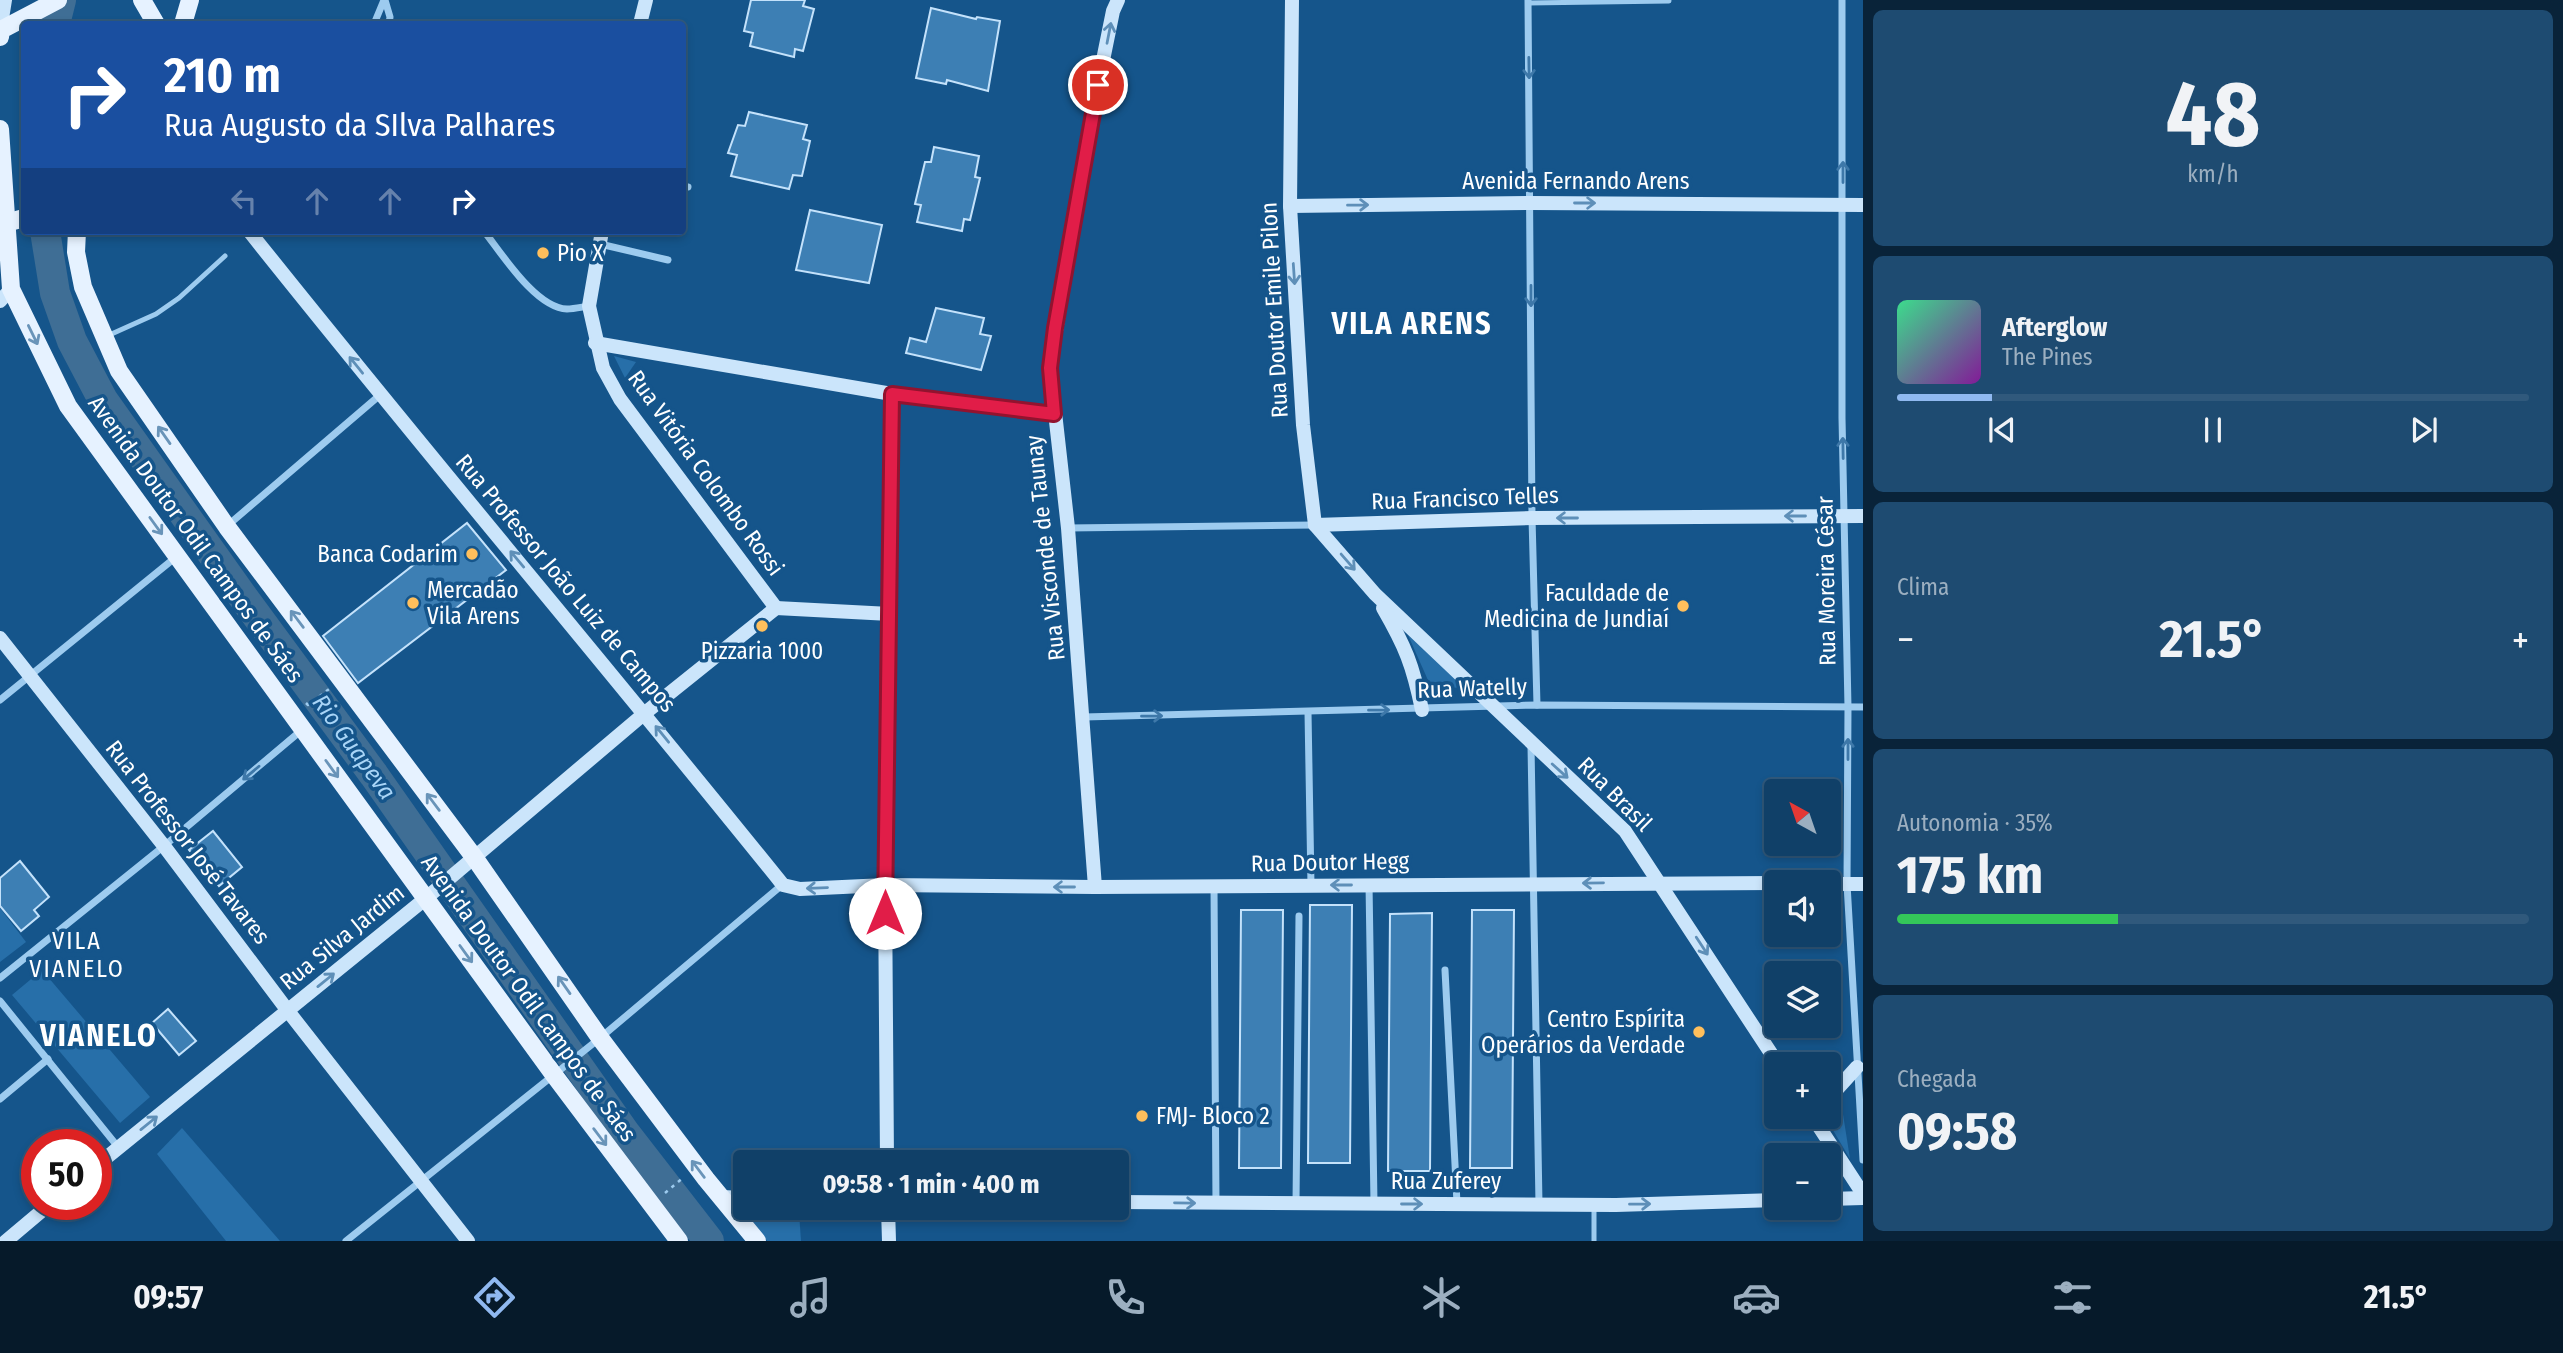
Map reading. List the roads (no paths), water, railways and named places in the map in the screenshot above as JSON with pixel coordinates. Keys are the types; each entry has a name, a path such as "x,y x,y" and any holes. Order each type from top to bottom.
{"main road":[{"path":"0,37 6,28 58,0"},
{"path":"142,0 154,21"},
{"path":"184,21 190,0"},
{"name":"Avenida Doutor Odil Campos de Sáes","path":"0,129 13,221 5,295 68,406 303,729 431,893 679,1241"},
{"name":"Avenida Doutor Odil Campos de Sáes","path":"77,235 76,252 83,287 119,371 227,527 474,857 596,1041 757,1241"}],"street":[{"path":"5,0 6,28"},
{"path":"375,21 385,0"},
{"path":"385,0 389,21"},
{"path":"641,21 646,0"},
{"name":"Rua Visconde de Taunay","path":"1095,887 1068,528 1050,368 1088,134 1113,11 1118,0"},
{"name":"Rua Doutor Emile Pilon","path":"1292,0 1290,206 1303,425 1315,525"},
{"name":"Rua Moreira César","path":"1842,0 1847,884 1863,1160"},
{"path":"1528,2 1532,518 1537,705"},
{"name":"Avenida Fernando Arens","path":"1290,206 1531,203 1863,205"},
{"name":"Rua Professor João Luiz de Campos","path":"252,235 380,395 645,713 783,884"},
{"path":"487,235 526,284 548,303 566,309 589,306"},
{"path":"601,238 668,260"},
{"name":"Rua Vitória Colombo Rossi","path":"601,238 589,306 595,343 603,368 620,399 776,608 890,614"},
{"path":"595,343 892,394 1054,414"},
{"path":"887,1150 885,886 892,394"},
{"path":"227,527 380,395"},
{"name":"Rua Francisco Telles","path":"1068,528 1315,525 1532,518 1863,516"},
{"path":"1315,525 1375,594 1405,647 1415,675 1422,710"},
{"path":"0,701 177,556"},
{"name":"Rua Brasil","path":"1375,594 1531,745 1625,831 1770,1052"},
{"name":"Rua Silva Jardim","path":"112,1153 776,608"},
{"name":"Rua Professor José Tavares","path":"0,638 468,1241"},
{"name":"Rua Watelly","path":"1084,717 1537,705 1863,707"},
{"path":"1308,712 1311,885"},
{"path":"0,978 164,846 303,729"},
{"path":"1531,745 1536,884 1539,1204"},
{"name":"Rua Doutor Hegg","path":"885,886 1764,883"},
{"path":"346,1241 596,1041 783,884 800,889 885,886"},
{"path":"1369,884 1374,1204"},
{"path":"1841,884 1863,884"},
{"path":"1214,886 1216,1203"},
{"path":"1296,1204 1298,916"},
{"path":"1445,970 1457,1204"},
{"path":"0,1001 119,1147"},
{"path":"0,1099 48,1059"},
{"path":"1841,1084 1857,1066"},
{"path":"1820,1129 1863,1196 1841,1198"},
{"path":"721,1198 733,1198"},
{"name":"Rua Zuferey","path":"1129,1202 1594,1204 1764,1200"},
{"path":"6,1241 31,1220"},
{"path":"888,1220 889,1241"}],"lane":[{"path":"1528,2 1669,1"},
{"path":"104,337 156,314 179,298 225,256"},
{"path":"1594,1204 1594,1241"}],"waterway":[{"name":"Rio Guapeva","path":"56,21 61,0"},
{"name":"Rio Guapeva","path":"46,235 55,293 72,341 103,400 374,775 626,1134 709,1241"}],"place":[{"name":"Pio X","path":"543,253"},
{"name":"Banca Codarim","path":"472,554"},
{"name":"Mercadão Vila Arens","path":"413,603"},
{"name":"Faculdade de Medicina de Jundiaí","path":"1683,606"},
{"name":"Pizzaria 1000","path":"762,626"},
{"name":"Centro Espírita Operários da Verdade","path":"1699,1032"},
{"name":"FMJ- Bloco 2","path":"1142,1116"}],"district":[{"name":"VILA ARENS","path":"1412,324"},
{"name":"VILA VIANELO","path":"77,955"},
{"name":"VIANELO","path":"99,1036"}]}
